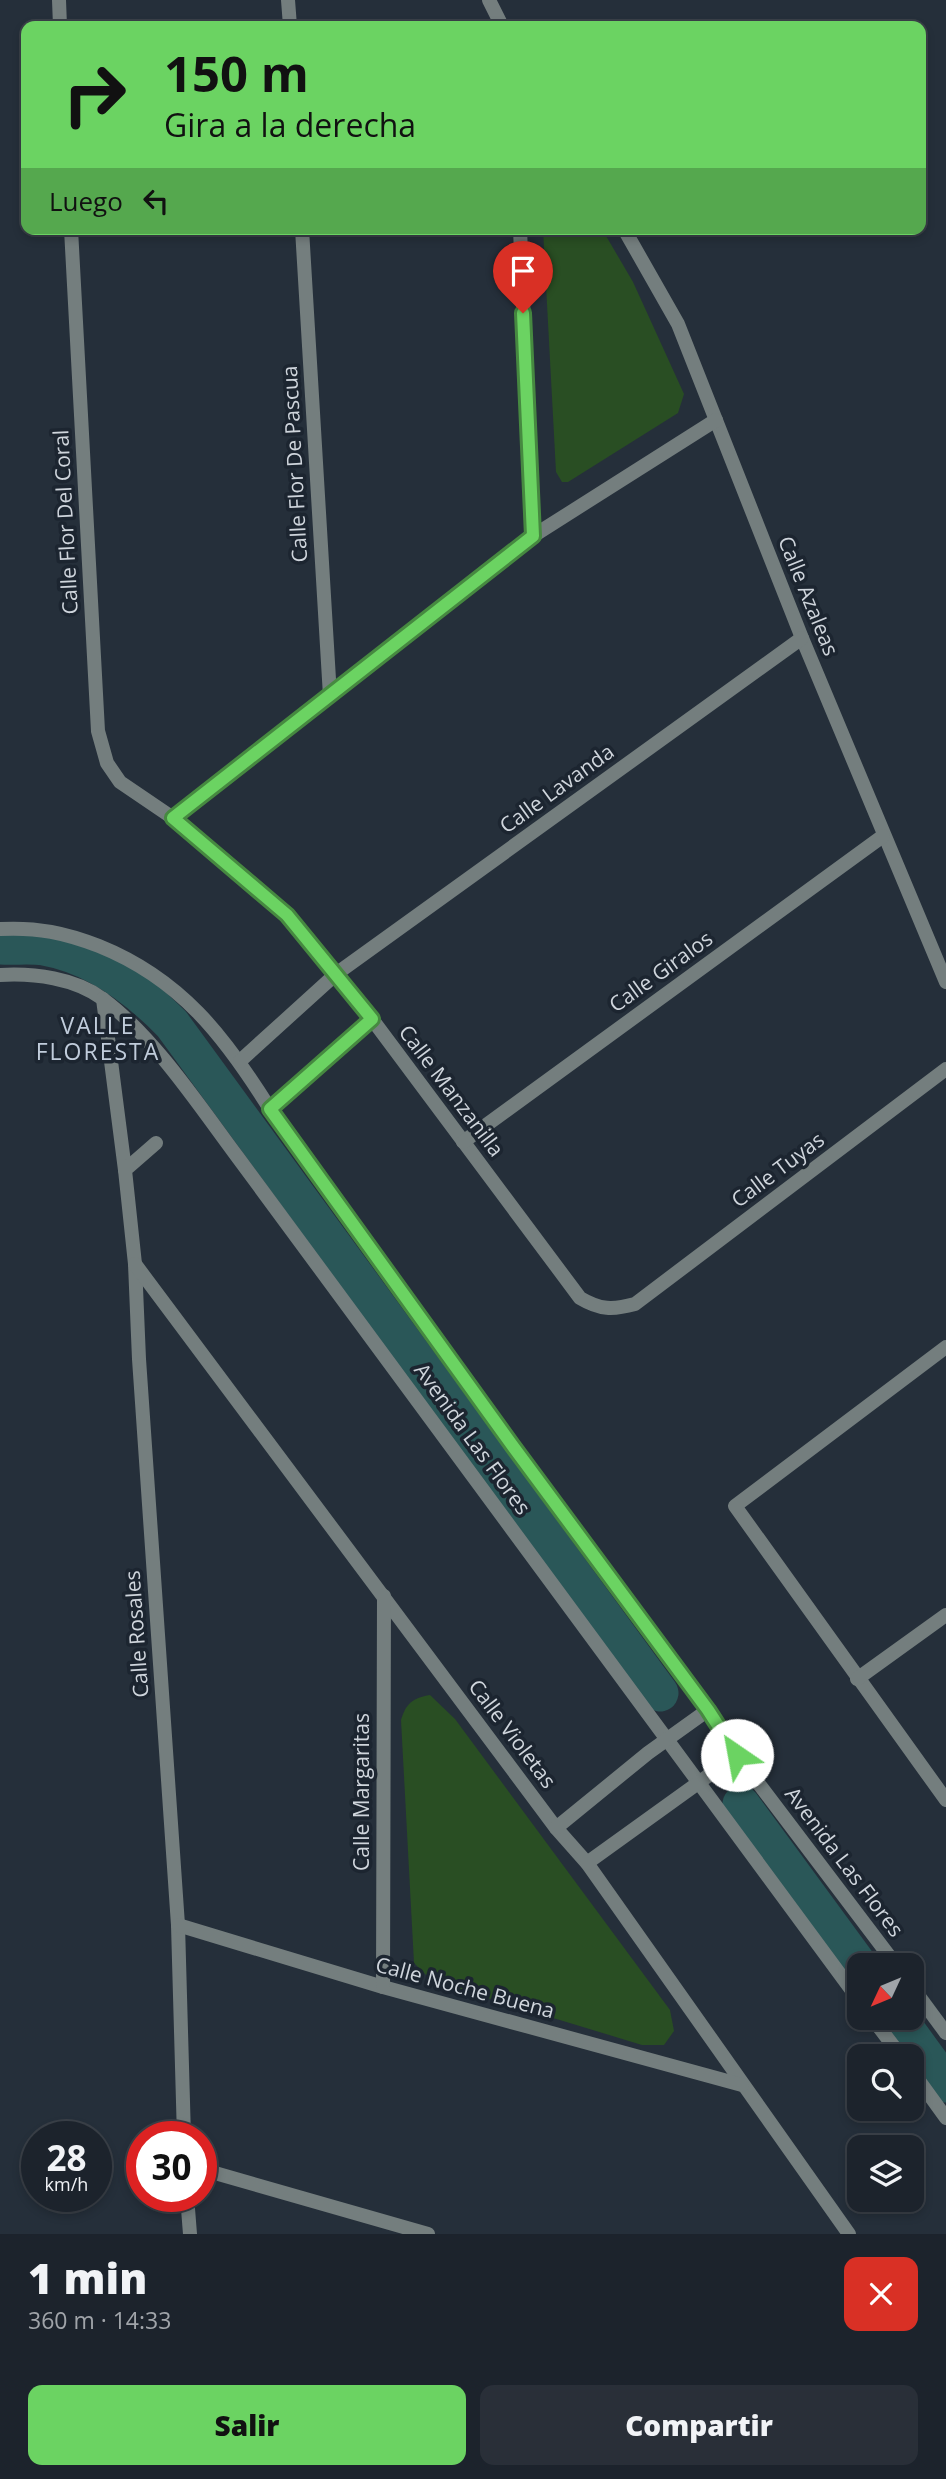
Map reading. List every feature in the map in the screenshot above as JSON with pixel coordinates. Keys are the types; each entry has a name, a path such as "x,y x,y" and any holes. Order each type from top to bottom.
{"street":[{"path":"59,0 60,21"},
{"path":"288,0 290,21"},
{"path":"489,0 500,21"},
{"name":"Calle Flor Del Coral","path":"71,235 98,732 107,763 120,782 141,797"},
{"name":"Calle Flor De Pascua","path":"302,235 330,696"},
{"path":"520,235 533,536"},
{"name":"Calle Azaleas","path":"627,235 678,324 802,638 946,982"},
{"path":"173,818 533,536 716,420"},
{"name":"Calle Lavanda","path":"240,1061 336,974 802,638"},
{"name":"Calle Manzanilla","path":"141,797 173,818 287,915 372,1019 580,1298 597,1308 615,1309 635,1304"},
{"name":"Calle Giralos","path":"463,1142 883,836"},
{"name":"Avenida Las Flores","path":"0,929 23,928 65,933 132,960 173,988 204,1016 240,1061 270,1109 512,1445 708,1710 737,1755 887,1953"},
{"name":"Avenida Las Flores","path":"0,975 20,974 78,986 103,999 151,1045 191,1095 847,1984"},
{"name":"Calle Rosales","path":"103,999 135,1264 139,1359 178,1925 184,2121"},
{"path":"270,1109 372,1019"},
{"name":"Calle Tuyas","path":"635,1304 946,1069"},
{"path":"125,1170 156,1143"},
{"name":"Calle Violetas","path":"135,1264 556,1828 587,1863 849,2234"},
{"path":"946,1347 735,1506 946,1800"},
{"name":"Calle Margaritas","path":"383,1987 384,1596"},
{"path":"856,1678 946,1615"},
{"path":"556,1828 667,1739 708,1710"},
{"path":"587,1863 737,1755"},
{"name":"Calle Noche Buena","path":"178,1925 383,1987 742,2085"},
{"path":"924,2002 946,2032"},
{"path":"881,2030 892,2044"},
{"path":"924,2088 946,2118"},
{"path":"217,2174 428,2234"},
{"path":"188,2212 190,2234"}],"green space":[{"path":"543,235 606,235 633,282 684,394 678,413 568,482 562,482 556,472"},
{"path":"430,1695 455,1719 670,2010 674,2031 664,2045 642,2045 432,1981 414,1963 401,1720 411,1702"}],"waterway":[{"path":"0,946 44,947 81,958 130,986 172,1024 660,1693"},
{"path":"741,1804 850,1953"},
{"path":"907,2030 946,2084"}],"district":[{"name":"VALLE FLORESTA","path":"98,1039"}],"route":[{"path":"523,313 533,536 173,818 287,915 372,1019 270,1109 512,1445 708,1710 737,1755"}]}
